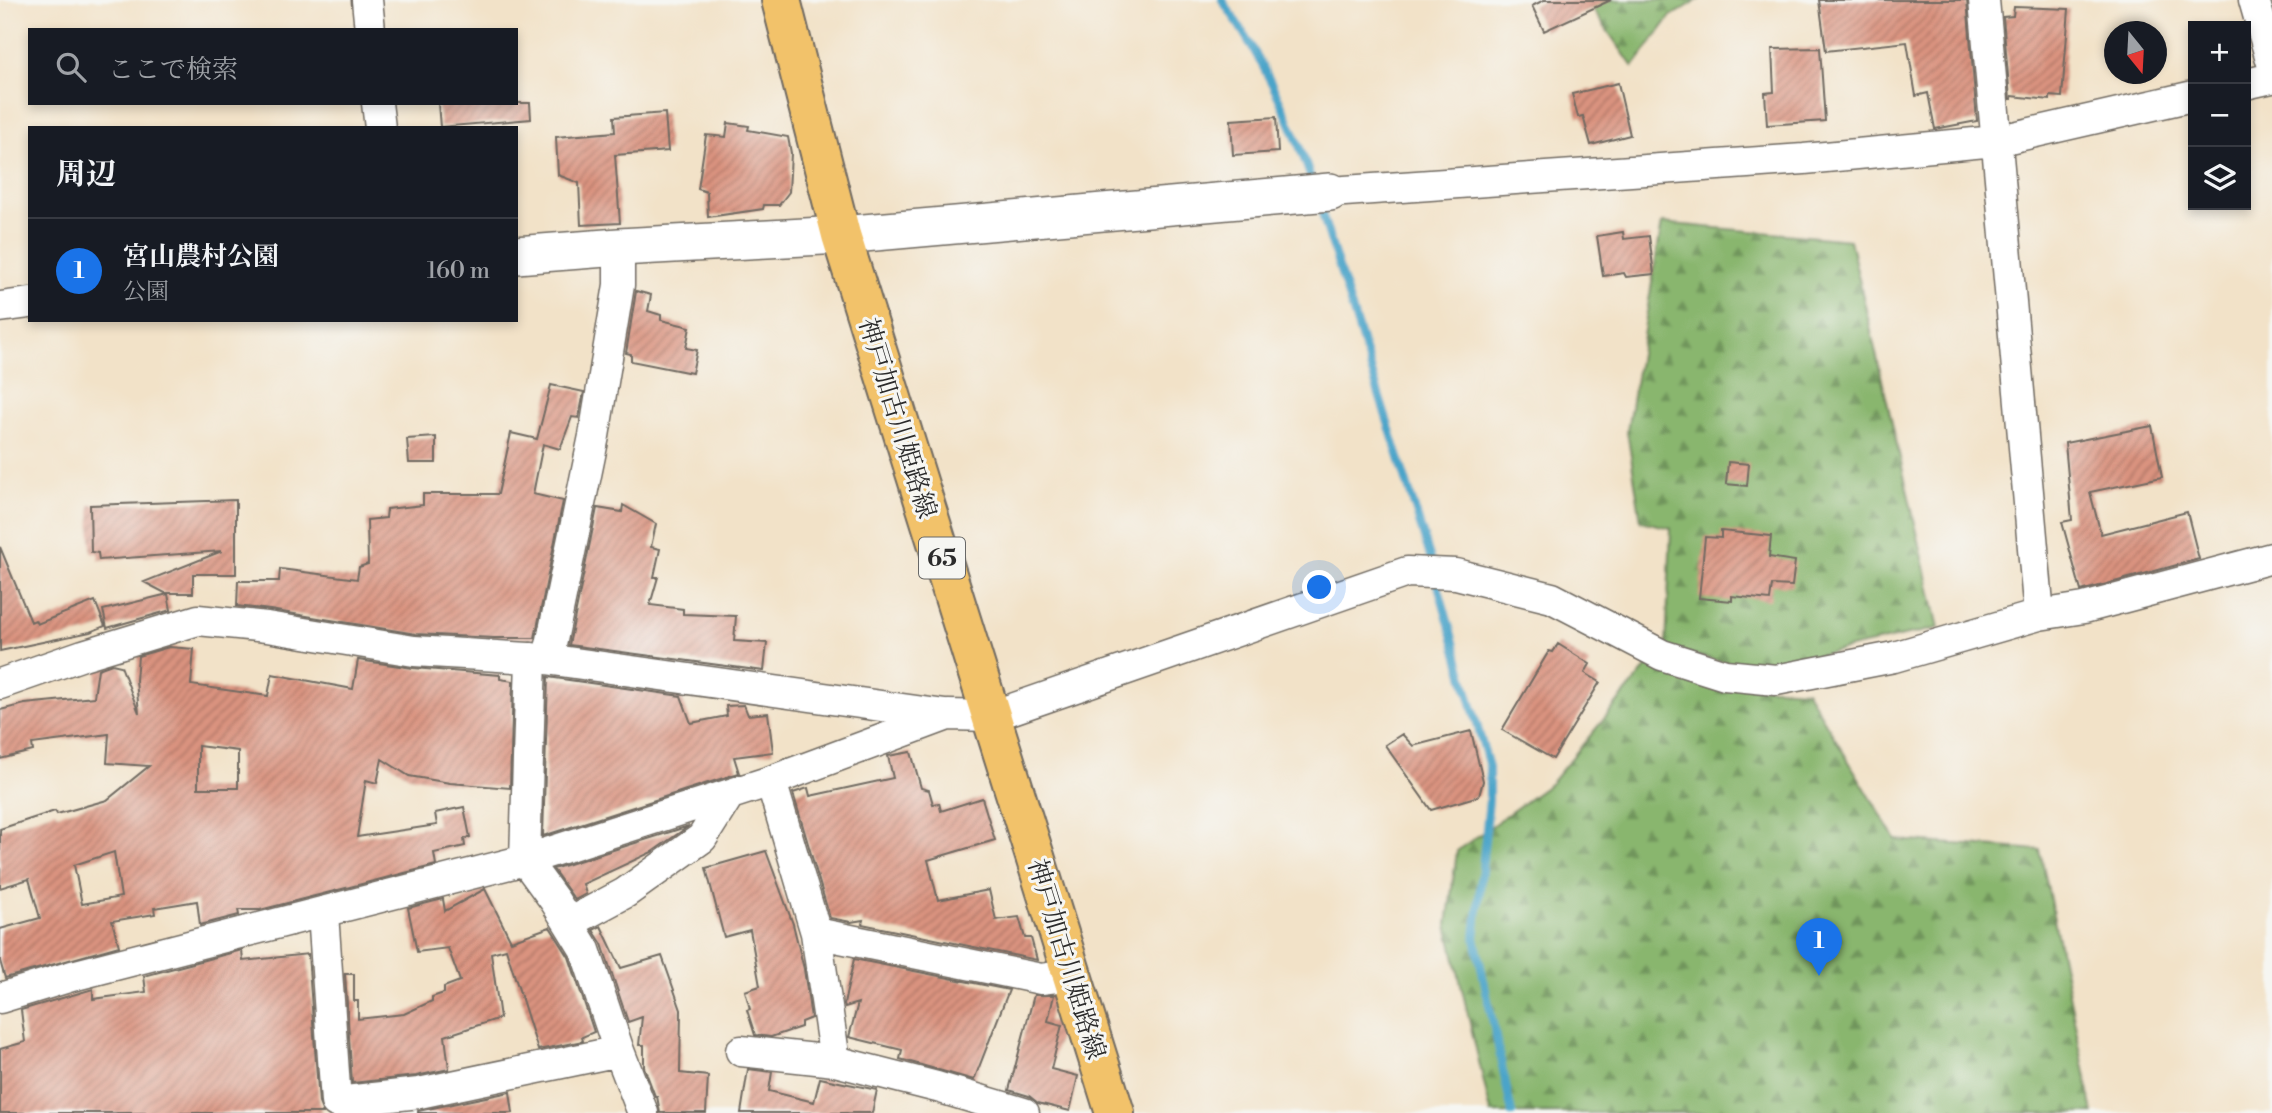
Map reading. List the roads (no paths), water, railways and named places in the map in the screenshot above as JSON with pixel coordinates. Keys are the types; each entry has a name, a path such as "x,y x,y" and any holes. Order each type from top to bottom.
{"main road":[{"name":"神戸加古川姫路線","path":"782,0 841,235 1115,1113"}],"street":[{"path":"367,0 370,28"},
{"path":"1984,0 2039,615"},
{"path":"2254,0 2272,63"},
{"path":"2251,83 2272,78"},
{"path":"518,255 841,235 1330,192 1791,160 1996,141 2188,97"},
{"path":"377,105 380,126"},
{"path":"619,247 619,285 594,436 554,632 539,658 525,860 555,901 584,950 643,1113"},
{"path":"0,307 28,303"},
{"path":"0,684 83,654 198,620 267,627 414,650 539,658 948,715 992,716 1407,572 1456,574 1552,598 1662,655 1725,675 1776,680 1894,657 2039,615 2091,606 2272,558"},
{"path":"0,998 72,976 525,860 771,781 948,715"},
{"path":"771,781 816,933 835,1061"},
{"path":"569,923 625,893 702,838 729,794"},
{"path":"323,913 336,1102 419,1093 619,1051"},
{"path":"816,933 1041,979 1072,975"},
{"path":"741,1051 835,1061 934,1100 1024,1113"}],"waterway":[{"path":"1222,0 1275,89 1313,185"},
{"path":"1318,201 1433,566"},
{"path":"1436,578 1489,767 1489,800 1475,938 1512,1113"}],"place":[{"name":"宮山農村公園","path":"1819,976"}]}
